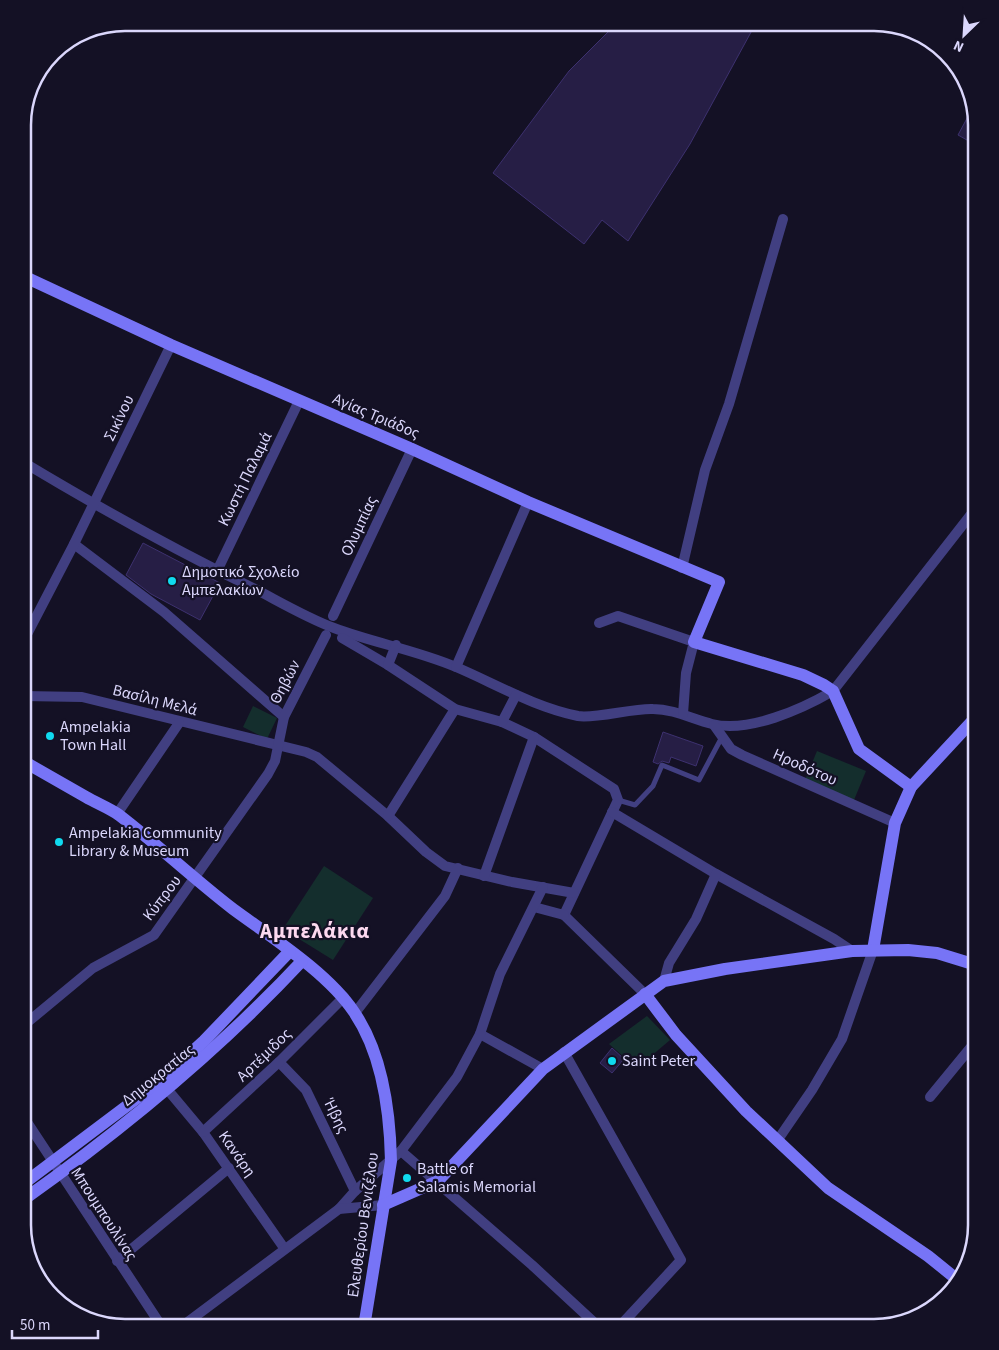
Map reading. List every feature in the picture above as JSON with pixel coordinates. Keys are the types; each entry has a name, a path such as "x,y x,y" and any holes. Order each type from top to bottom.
{"street":[{"path":"682,568 705,470 732,395 783,219"},
{"name":"Αγίας Τριάδος","path":"31,285 412,449 528,502 719,582 694,642"},
{"name":"Σικίνου","path":"31,627 74,544 171,345"},
{"name":"Κωστή Παλαμά","path":"217,571 299,400"},
{"name":"Ολυμπίας","path":"333,616 412,449"},
{"path":"31,467 93,504 217,571 333,628 396,645 456,667 516,696 581,717 654,708 683,714 714,725 735,725 760,721 802,709 833,691 968,518"},
{"path":"456,667 528,502"},
{"path":"74,544 164,612 284,717"},
{"path":"599,623 618,616 694,642 803,675 833,691 859,749 911,788"},
{"name":"Θηβών","path":"278,745 284,717 326,635"},
{"path":"342,638 456,709 502,722 534,737 614,789 618,800 564,914"},
{"path":"683,714 686,673 694,642"},
{"path":"388,665 396,645"},
{"name":"Βασίλη Μελά","path":"31,696 82,698 306,752 317,757 388,816 426,852 445,866 484,876 574,893"},
{"path":"502,722 516,696"},
{"path":"388,816 456,709"},
{"path":"117,814 180,722"},
{"name":"Ηροδότου","path":"714,725 731,749 742,755 895,823"},
{"path":"776,1140 812,1090 842,1039 873,950 895,823 911,788 968,726"},
{"path":"484,876 534,737"},
{"name":"Κύπρου","path":"31,1019 93,968 154,935 195,880 268,774 275,761 278,745"},
{"name":"Ελευθερίου Βενιζέλου","path":"31,766 117,814 195,880 302,961 344,997 355,1013 368,1036 374,1053 389,1116 391,1161 365,1319"},
{"path":"612,812 716,874 834,938 852,951"},
{"path":"355,1013 445,896 458,868"},
{"path":"664,981 669,963 696,919 716,874"},
{"path":"193,1319 284,1248 339,1209 355,1191 401,1151 457,1077 480,1034 500,974 543,887"},
{"path":"534,907 564,914 645,994 676,1035 746,1111 828,1188 928,1256 953,1275"},
{"path":"339,1209 383,1205 438,1181 543,1069 664,981 725,969 852,951 908,950 938,953 968,962"},
{"name":"Δημοκρατίας","path":"164,1085 290,951"},
{"name":"Δημοκρατίας","path":"31,1192 56,1168 222,1043 302,961"},
{"name":"Αρτέμιδος","path":"203,1132 280,1062 344,997"},
{"path":"480,1034 543,1069"},
{"path":"930,1097 968,1051"},
{"path":"564,1052 681,1260 627,1319"},
{"name":"Ήβης","path":"280,1062 306,1090 355,1191"},
{"name":"Κανάρη","path":"164,1085 203,1132 284,1248"},
{"name":"Μπουμπουλίνας","path":"31,1130 74,1192 156,1319"},
{"path":"401,1151 438,1181 589,1319"},
{"name":"Δημοκρατίας","path":"31,1180 56,1168"},
{"path":"117,1261 229,1168"}],"lane":[{"path":"618,800 635,805 653,786 662,765 699,780 722,736"}],"green space":[{"path":"253,706 277,718 267,739 243,727"},
{"path":"817,751 866,771 854,800 805,780"},
{"path":"324,866 373,898 333,960 283,929"},
{"path":"647,1016 670,1040 637,1068 609,1044"}],"building":[{"path":"609,31 752,31 690,144 628,241 602,220 584,244 493,173 569,71"},
{"path":"967,118 968,141 958,135"},
{"name":"Δημοτικό Σχολείο Αμπελακίων","path":"143,543 220,583 200,620 151,594 126,575"},
{"path":"663,732 703,746 696,766 671,757 669,763 662,761 658,764 653,762"},
{"name":"Saint Peter","path":"612,1048 624,1059 612,1073 600,1063"}],"place":[{"name":"Δημοτικό Σχολείο Αμπελακίων","path":"172,581"},
{"name":"Ampelakia Town Hall","path":"50,736"},
{"name":"Ampelakia Community Library & Museum","path":"59,842"},
{"name":"Saint Peter","path":"612,1061"},
{"name":"Battle of Salamis Memorial","path":"407,1178"}],"district":[{"name":"Αμπελάκια","path":"315,931"}]}
